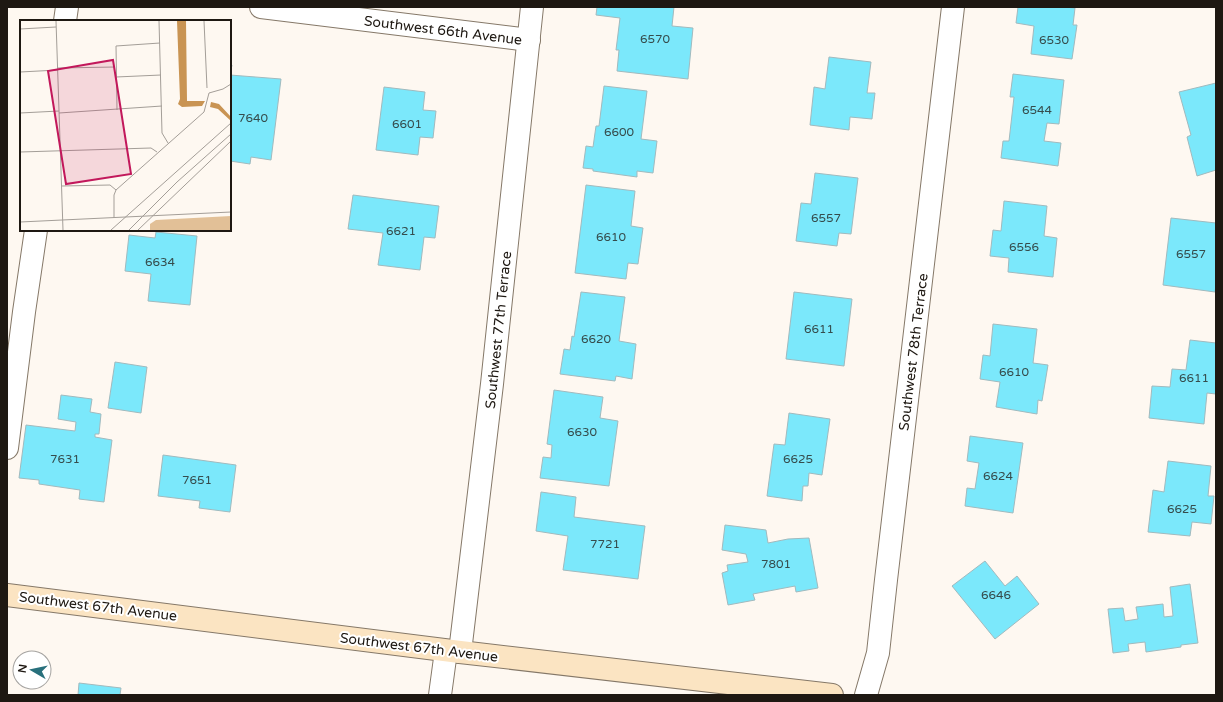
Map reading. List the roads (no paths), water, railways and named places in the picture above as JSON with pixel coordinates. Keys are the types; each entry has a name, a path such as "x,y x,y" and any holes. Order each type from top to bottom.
{"main road":[{"name":"Southwest 67th Avenue","path":"7,595 453,652 832,695"}],"street":[{"path":"65,20 67,7"},
{"name":"Southwest 66th Avenue","path":"261,7 529,40"},
{"name":"Southwest 77th Terrace","path":"440,695 453,652 492,384 532,7"},
{"name":"Southwest 78th Terrace","path":"866,695 878,653 953,7"},
{"path":"7,448 36,231"}]}
